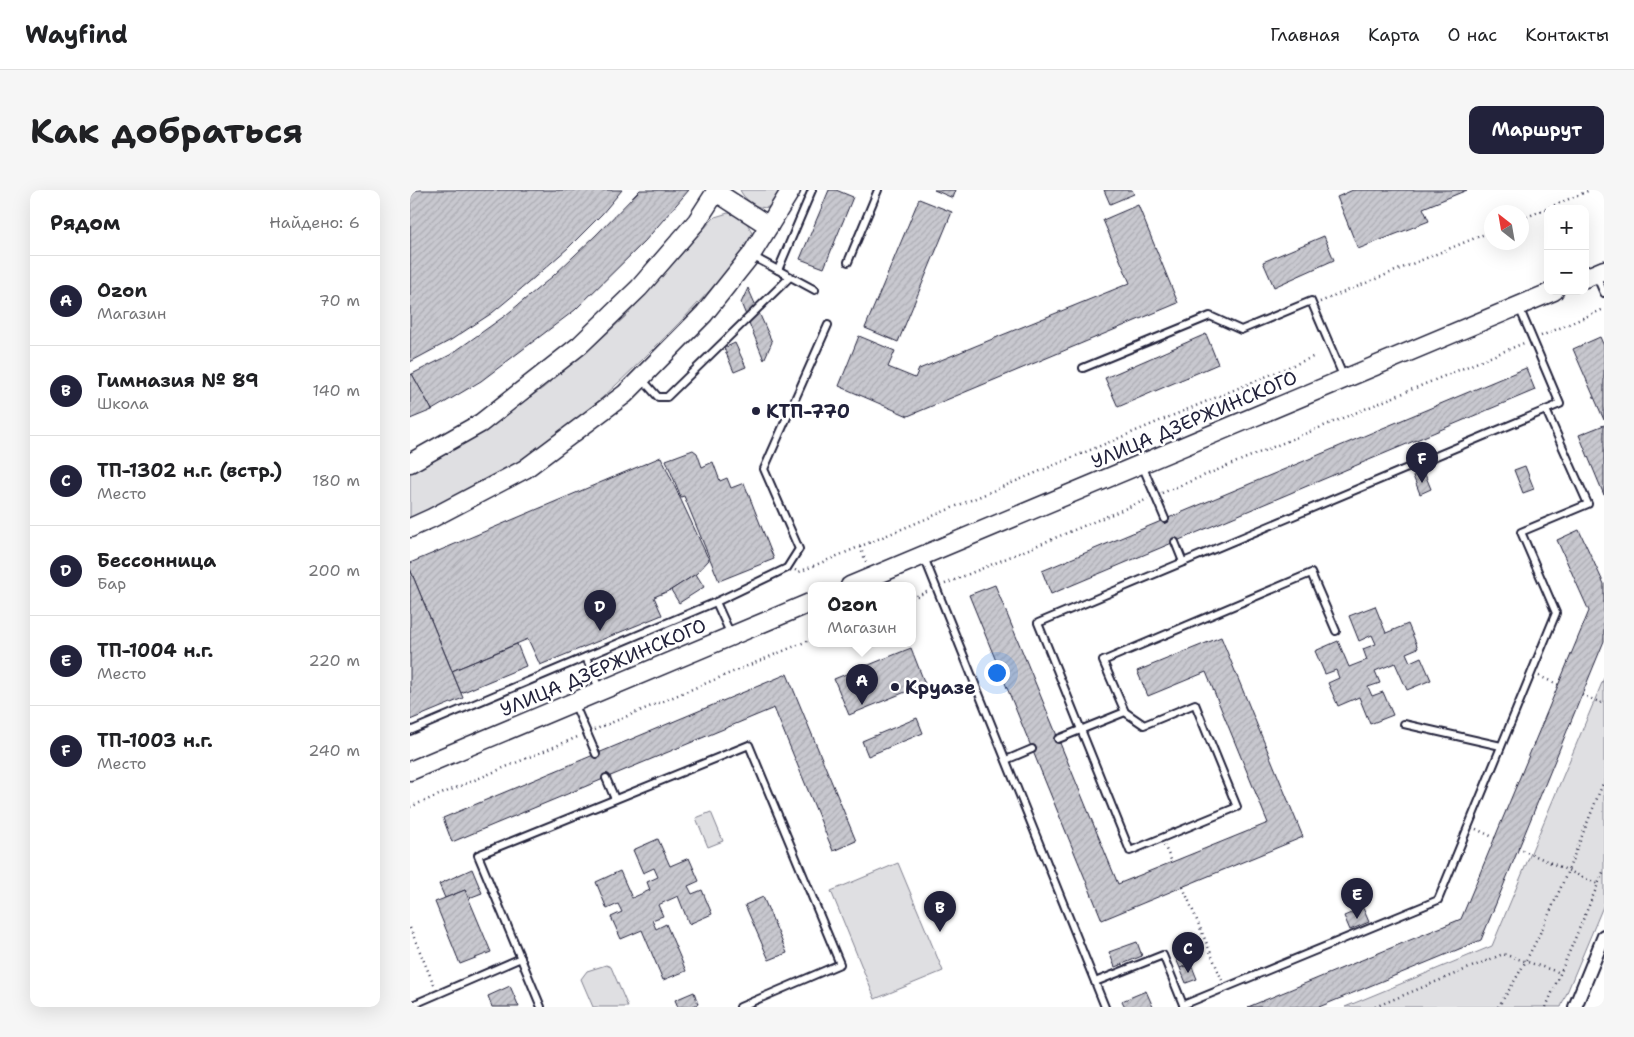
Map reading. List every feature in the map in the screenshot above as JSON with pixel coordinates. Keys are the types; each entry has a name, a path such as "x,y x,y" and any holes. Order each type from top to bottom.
{"main road":[{"path":"410,528 526,469 625,394 704,314 751,255 791,190"},
{"path":"410,463 481,423 580,345 639,288 698,221 717,191 770,226"},
{"name":"УЛИЦА ДЗЕРЖИНСКОГО","path":"860,582 1544,295"},
{"name":"УЛИЦА ДЗЕРЖИНСКОГО","path":"410,770 808,604"}],"street":[{"path":"1575,1007 1604,936"}],"lane":[{"path":"778,270 812,190"},
{"path":"848,262 878,190"},
{"path":"751,255 815,290"},
{"path":"1595,274 1604,293"},
{"path":"641,378 658,397 667,397 790,277"},
{"path":"1083,368 1210,316 1241,330 1311,302 1344,379"},
{"path":"1336,631 1311,573 1103,661 1124,712 1144,725 1195,704 1237,807 1130,851 1038,624 1560,404 1518,306"},
{"path":"410,731 716,602 787,568 799,549 764,469 828,325"},
{"path":"1095,982 1162,955 1183,1006 1438,900 1556,613 1521,532 1588,504 1546,410"},
{"path":"1142,464 1165,519"},
{"path":"1175,542 1183,562"},
{"path":"923,556 1105,1007"},
{"path":"716,602 731,636"},
{"path":"586,657 600,691"},
{"path":"574,702 596,754"},
{"path":"1058,739 1124,712"},
{"path":"1404,724 1501,746"},
{"path":"541,1007 478,855 749,744 840,964 740,1007"},
{"path":"1006,760 1032,749"},
{"path":"606,778 615,800"},
{"path":"410,1006 521,958"}],"path":[{"path":"1529,216 1590,190"},
{"path":"1320,302 1484,234"},
{"path":"916,596 1604,309"},
{"path":"800,572 1315,356"},
{"path":"410,807 808,642"},
{"path":"1531,673 1559,685"},
{"path":"1582,695 1604,704"},
{"path":"1498,1007 1527,962 1604,781"},
{"path":"1468,826 1495,838"},
{"path":"1161,838 1172,862"},
{"path":"1518,848 1598,884"},
{"path":"1546,1007 1604,870"},
{"path":"1183,886 1225,988"},
{"path":"410,928 438,994"},
{"path":"1375,1007 1504,954 1560,973"}],"shaded area":[{"path":"740,190 785,190 774,204 764,208 750,202"},
{"path":"728,213 738,216 745,221 750,228 753,238 704,296 623,379 594,406 547,443 486,480 410,518 410,467 501,418 543,388 627,315 715,217"},
{"path":"1604,678 1604,904 1561,1007 1345,1007 1492,946"},
{"path":"711,812 723,841 708,847 696,818"},
{"path":"898,863 943,971 875,999 831,891"},
{"path":"606,965 611,967 628,1007 593,1007 581,979 587,971"}],"building":[{"path":"410,190 622,190 602,214 568,248 492,313 451,340 410,362"},
{"path":"640,190 689,190 645,241 575,310 481,381 432,410 412,374 450,355 506,315 553,276"},
{"path":"829,190 836,190 853,197 824,268 800,259"},
{"path":"934,190 956,190 953,198"},
{"path":"1104,190 1132,190 1134,194 1110,204"},
{"path":"1353,190 1467,190 1423,208 1429,221 1358,249 1337,197"},
{"path":"919,199 952,212 898,342 865,328"},
{"path":"1138,205 1178,303 908,416 839,386 859,336 895,351 888,367 915,378 919,369 1130,283 1103,220"},
{"path":"1324,236 1334,260 1274,287 1263,262"},
{"path":"748,288 772,342 764,360 741,303"},
{"path":"1206,334 1218,364 1118,407 1105,378"},
{"path":"1600,337 1604,346 1604,420 1573,349"},
{"path":"735,343 746,367 734,372 724,348"},
{"path":"1526,368 1535,390 1051,594 1042,571"},
{"path":"412,374 432,410 410,419 410,375"},
{"path":"1604,425 1604,495 1579,435"},
{"path":"693,450 697,453 702,467 713,462 720,481 727,478 731,488 744,483 774,559 719,581 684,496 681,497 666,460"},
{"path":"661,457 709,560 696,574 671,590 654,597 662,615 540,665 528,639 452,671 410,569 410,563"},
{"path":"1525,466 1534,489 1523,493 1514,470"},
{"path":"1424,472 1431,489 1420,494 1413,476"},
{"path":"1579,530 1604,584 1604,641 1481,940 1319,1007 1248,1007 1461,919 1589,611 1557,540"},
{"path":"410,569 463,698 410,720"},
{"path":"696,574 704,587 679,603 671,590"},
{"path":"995,585 1118,884 1268,823 1206,672 1148,696 1137,671 1221,637 1303,837 1102,920 969,595"},
{"path":"1375,606 1386,633 1408,624 1418,648 1406,653 1410,662 1421,657 1431,680 1407,690 1395,663 1375,671 1380,683 1368,687 1372,696 1383,692 1393,715 1370,724 1359,697 1338,706 1328,683 1339,678 1336,670 1325,674 1315,651 1338,641 1349,667 1367,660 1363,649 1376,644 1372,635 1359,641 1349,616"},
{"path":"517,644 526,666 461,693 452,671"},
{"path":"911,648 925,684 849,715 834,679"},
{"path":"787,674 856,841 833,851 774,708 452,842 443,818"},
{"path":"917,718 923,733 868,756 862,741"},
{"path":"658,839 670,866 689,858 699,881 688,886 692,894 702,890 712,914 689,924 678,896 658,905 663,916 652,920 656,929 666,924 686,971 663,980 642,930 621,939 611,917 622,912 618,904 607,909 596,882 620,871 632,898 650,890 647,882 658,877 654,868 643,873 633,850"},
{"path":"472,869 482,893 469,898 465,890 445,898 439,884"},
{"path":"465,890 491,952 460,964 435,902"},
{"path":"763,897 787,953 769,960 745,905"},
{"path":"1363,908 1369,922 1350,930 1344,916"},
{"path":"1137,942 1142,956 1115,967 1109,952"},
{"path":"1184,949 1191,964 1180,968 1174,954"},
{"path":"1191,964 1197,979 1186,983 1180,968"},
{"path":"510,986 519,1007 492,1007 488,996"},
{"path":"1146,991 1153,1007 1125,1007 1122,1001"},
{"path":"694,992 698,1004 691,1007 678,1007 675,1000"}],"place":[{"name":"КТП-770","path":"756,411"},
{"name":"ТП-1003 н.г.","path":"1422,483"},
{"name":"Бессонница","path":"600,631"},
{"name":"Круазе","path":"895,687"},
{"name":"Ozon","path":"862,705"},
{"name":"ТП-1004 н.г.","path":"1357,919"},
{"name":"Гимназия № 89","path":"940,932"},
{"name":"ТП-1302 н.г. (встр.)","path":"1188,973"}]}
